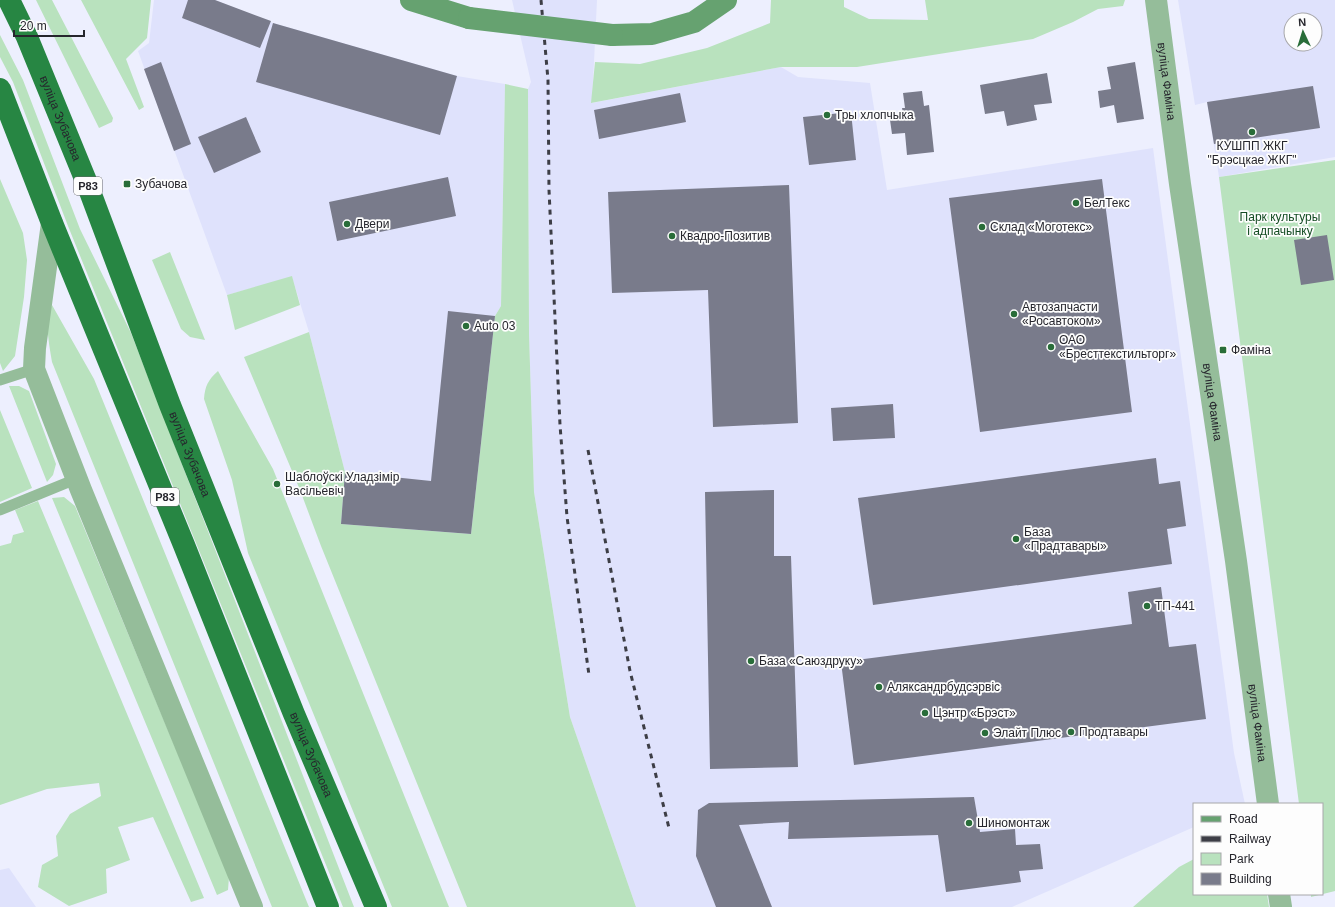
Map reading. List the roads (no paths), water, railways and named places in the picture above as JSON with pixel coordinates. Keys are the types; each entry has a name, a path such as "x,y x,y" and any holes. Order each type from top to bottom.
{"highway":[{"name":"вуліца Зубачова","path":"9,0 27,37 86,181 170,405 294,714 376,907"},
{"name":"Р83","path":"0,89 52,223 184,545 328,907"}],"main road":[{"path":"410,0 469,18 612,36 652,34 694,22 726,0"}],"street":[{"name":"вуліца Фаміна","path":"1156,0 1180,184 1236,561 1268,803"},
{"path":"52,223 35,348 34,369 76,479 252,907"},
{"path":"1279,895 1281,907"}],"lane":[{"path":"0,380 34,369"},
{"path":"0,510 76,479"}],"railway":[{"path":"541,0 548,80 549,190 560,425 567,517 589,675"},
{"path":"588,450 630,671 669,828"}],"place":[{"name":"Тры хлопчыка","path":"827,115"},
{"name":"КУШПП ЖКГ \"Брэсцкае ЖКГ\"","path":"1252,132"},
{"name":"Зубачова","path":"127,184"},
{"name":"БелТекс","path":"1076,203"},
{"name":"Двери","path":"347,224"},
{"name":"Склад «Моготекс»","path":"982,227"},
{"name":"Квадро-Позитив","path":"672,236"},
{"name":"Автозапчасти «Росавтоком»","path":"1014,314"},
{"name":"Auto 03","path":"466,326"},
{"name":"ОАО «Бресттекстильторг»","path":"1051,347"},
{"name":"Фаміна","path":"1223,350"},
{"name":"Шаблоўскі Уладзімір Васільевіч","path":"277,484"},
{"name":"База «Прадтавары»","path":"1016,539"},
{"name":"ТП-441","path":"1147,606"},
{"name":"База «Саюздруку»","path":"751,661"},
{"name":"Аляксандрбудсэрвіс","path":"879,687"},
{"name":"Цэнтр «Брэст»","path":"925,713"},
{"name":"Продтавары","path":"1071,732"},
{"name":"Элайт Плюс","path":"985,733"},
{"name":"Шиномонтаж","path":"969,823"}],"park label":[{"name":"Парк культуры і адпачынку","path":"1280,224"}]}
